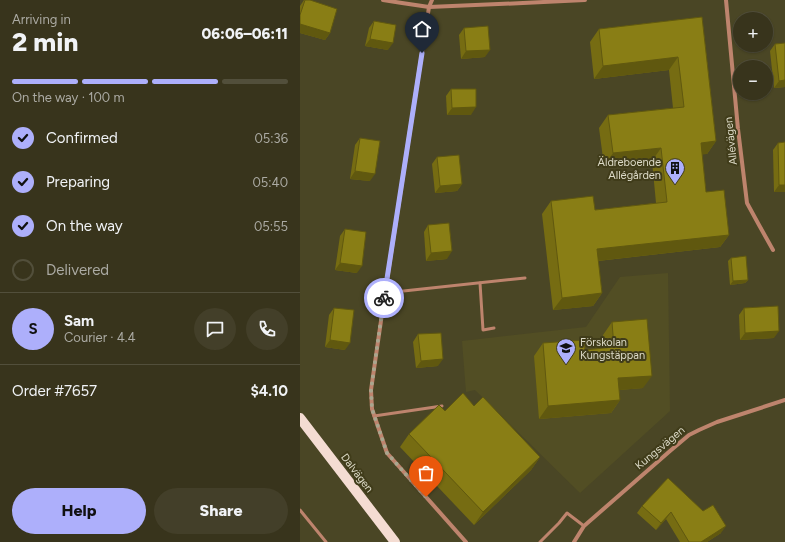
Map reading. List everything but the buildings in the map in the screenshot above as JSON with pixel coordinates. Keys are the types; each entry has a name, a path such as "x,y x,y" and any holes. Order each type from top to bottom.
{"main road":[{"name":"Dalvägen","path":"300,418 395,542"}],"street":[{"path":"383,0 430,7 585,0"},
{"path":"432,0 385,293 371,390 372,409 387,453 466,542"},
{"name":"Allévägen","path":"726,0 738,128 747,203 758,226 773,250"},
{"name":"Kungsvägen","path":"574,542 584,526 689,435 717,422 785,400"}],"lane":[{"path":"385,293 525,278"},
{"path":"480,283 483,330 494,328"},
{"path":"374,416 442,406"},
{"path":"300,510 326,542"},
{"path":"540,542 567,513 584,526"}],"shaded area":[{"name":"Förskolan Kungstäppan","path":"668,273 670,411 580,493 475,390 466,392 462,341 586,327 620,277"}],"way so far":[{"path":"384,298 371,390 372,409 387,453 426,497"}],"place":[{"name":"Äldreboende Allégården","path":"675,185"},
{"name":"Förskolan Kungstäppan","path":"566,365"}],"route":[{"path":"384,298 422,53"}]}
